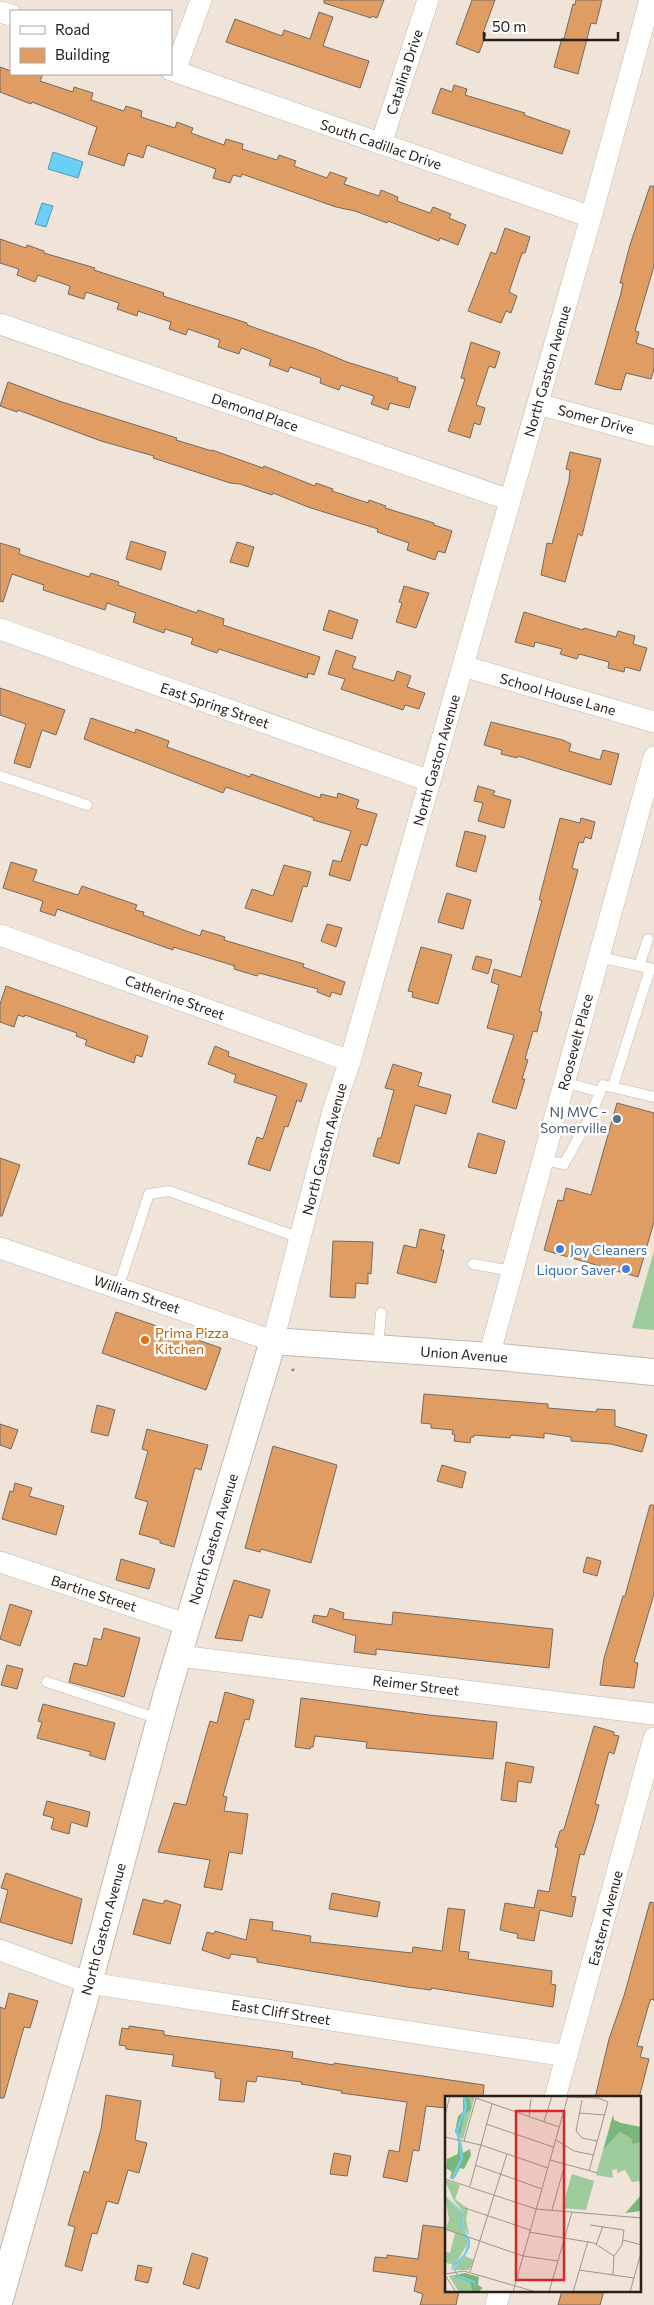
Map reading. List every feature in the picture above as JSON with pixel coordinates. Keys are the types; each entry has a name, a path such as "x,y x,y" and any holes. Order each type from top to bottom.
{"street":[{"path":"173,70 201,0"},
{"name":"Catalina Drive","path":"381,144 428,0"},
{"name":"North Gaston Avenue","path":"0,2299 89,1983 160,1719 273,1341 333,1111 350,1061 538,404 650,0"},
{"name":"South Cadillac Drive","path":"173,70 591,217"},
{"name":"Demond Place","path":"0,324 510,500"},
{"name":"Somer Drive","path":"538,404 654,436"},
{"name":"East Spring Street","path":"0,629 430,781"},
{"name":"School House Lane","path":"462,666 654,722"},
{"name":"Roosevelt Place","path":"489,1356 654,757"},
{"name":"Catherine Street","path":"0,935 350,1061"},
{"name":"William Street","path":"0,1248 273,1341"},
{"name":"Union Avenue","path":"273,1341 489,1356 654,1372"},
{"name":"Bartine Street","path":"0,1562 188,1625"},
{"name":"Reimer Street","path":"179,1656 654,1714"},
{"name":"Eastern Avenue","path":"556,2096 654,1738"},
{"name":"East Cliff Street","path":"0,1950 89,1983 567,2056"},
{"path":"496,2305 500,2292"}],"lane":[{"path":"0,776 87,805"},
{"path":"639,966 648,938"},
{"path":"599,957 652,969 613,1086"},
{"path":"564,1082 600,1092"},
{"path":"543,1160 564,1164 588,1120 603,1085 654,1097"},
{"path":"118,1288 149,1194 169,1191 300,1238"},
{"path":"473,1264 512,1271"},
{"path":"378,1348 381,1313"},
{"path":"48,1682 160,1719"}],"green space":[{"path":"654,1251 654,1330 632,1328"}],"water":[{"path":"53,152 83,162 78,178 48,169"},
{"path":"42,203 53,206 46,227 35,224"}],"building":[{"path":"324,0 384,0 377,18 372,16 371,18 324,3"},
{"path":"472,0 495,0 483,33 486,34 479,53 456,44"},
{"path":"576,0 602,0 596,24 591,23 578,74 554,67 573,4 575,5"},
{"path":"319,12 333,17 323,46 369,61 360,88 226,42 235,19 282,36 284,30 310,39"},
{"path":"0,67 10,71 10,75 43,75 40,81 73,92 74,87 93,93 91,100 124,111 126,106 142,111 141,117 175,128 177,122 193,128 191,133 224,145 226,139 243,144 242,149 277,160 279,155 296,161 294,166 327,178 330,172 347,178 344,184 379,196 381,190 398,197 397,201 430,213 433,207 451,214 449,218 466,225 458,245 440,238 439,241 388,221 387,223 355,211 336,207 242,174 241,177 233,175 230,183 213,178 216,169 147,145 143,158 128,153 124,166 88,154 97,127 0,92"},
{"path":"454,85 467,89 465,95 525,113 524,115 570,131 562,154 432,113 441,88 452,92"},
{"path":"650,186 654,186 654,266 635,331 639,332 636,343 654,349 654,369 651,379 626,373 621,390 613,389 595,384 621,293 623,283 620,283 630,245"},
{"path":"505,228 530,237 525,253 522,253 509,292 517,296 511,313 506,311 501,323 468,311 491,252 496,254"},
{"path":"0,239 26,248 27,245 44,251 44,253 95,268 94,270 164,293 163,296 247,323 247,325 347,362 398,378 397,381 416,387 409,408 390,403 388,410 371,404 374,396 341,385 339,390 320,383 321,378 290,367 288,372 269,365 271,359 241,348 239,354 218,347 220,340 188,329 186,335 169,329 171,322 138,311 137,316 117,309 119,303 86,292 84,299 68,294 70,286 38,275 35,282 17,275 19,269 0,263"},
{"path":"471,342 500,352 495,368 489,366 476,405 485,408 480,425 474,423 470,438 448,431 465,379 461,378"},
{"path":"8,382 59,401 177,438 176,440 212,450 263,468 264,466 315,486 316,483 333,489 332,491 368,503 369,500 386,506 385,508 434,523 434,525 452,531 445,553 438,551 435,560 407,550 409,543 377,532 378,529 308,507 273,493 272,495 240,484 230,483 153,458 154,456 101,441 18,410 17,412 0,406"},
{"path":"570,452 601,459 582,536 578,534 565,582 541,575 547,543 552,544 569,481 570,470 566,469"},
{"path":"131,541 166,552 161,570 126,559"},
{"path":"237,542 254,547 248,567 230,562"},
{"path":"0,543 20,549 19,554 89,577 91,573 119,582 118,585 197,613 198,610 224,619 223,625 320,657 314,675 308,673 307,678 219,649 217,653 191,644 193,638 165,629 164,633 133,622 136,613 107,603 105,610 43,590 44,585 12,574 3,602 0,601"},
{"path":"404,586 429,593 416,628 396,622 402,603 399,602"},
{"path":"329,610 358,620 352,639 323,630"},
{"path":"524,612 583,630 584,628 616,637 618,631 635,636 633,644 647,648 640,671 625,667 624,672 608,668 609,662 579,654 577,659 560,654 562,649 535,642 534,647 515,642"},
{"path":"336,650 356,657 352,668 394,681 397,671 411,676 407,687 425,693 419,709 405,705 403,710 341,689 345,679 328,674"},
{"path":"0,688 65,710 56,735 42,730 30,768 14,763 26,724 0,715"},
{"path":"91,718 135,733 136,729 169,741 167,747 250,777 251,774 320,798 321,794 337,798 338,793 359,800 356,808 377,814 367,846 361,844 350,881 329,875 333,860 341,862 351,831 313,820 314,818 226,787 223,793 84,739"},
{"path":"491,722 563,740 571,744 569,751 600,760 603,750 619,754 611,785 518,756 517,758 501,754 502,750 484,745"},
{"path":"478,786 495,791 493,795 511,800 504,828 478,821 483,803 474,801"},
{"path":"560,818 580,823 581,818 595,822 591,839 585,837 583,843 579,842 572,868 578,870 539,1011 542,1012 537,1032 533,1031 525,1059 528,1060 522,1079 525,1079 516,1109 492,1102 514,1035 487,1028 499,985 491,982 494,969 521,977 542,900 539,900"},
{"path":"465,831 486,836 476,872 456,866"},
{"path":"11,862 37,870 33,881 78,895 82,886 137,905 135,910 144,912 143,915 200,936 202,930 225,937 224,940 304,964 303,967 345,982 341,995 332,992 330,997 317,992 318,989 259,973 257,976 234,969 235,966 173,947 173,950 57,909 55,916 40,911 43,901 3,888"},
{"path":"284,865 311,872 307,887 303,886 292,922 245,908 252,889 273,896"},
{"path":"447,893 471,900 463,929 438,922"},
{"path":"327,924 342,928 336,947 321,941"},
{"path":"421,947 452,955 438,1004 412,997 413,992 408,991"},
{"path":"476,956 492,960 488,974 472,969"},
{"path":"6,986 148,1036 142,1057 136,1055 134,1063 85,1045 87,1040 76,1036 77,1033 25,1015 24,1017 18,1015 14,1027 0,1022 0,1004"},
{"path":"215,1046 229,1052 228,1056 307,1084 301,1102 297,1100 288,1127 285,1126 270,1171 248,1164 257,1137 263,1139 277,1096 234,1082 236,1075 208,1064"},
{"path":"393,1064 422,1073 418,1086 451,1095 446,1114 415,1105 399,1164 373,1156 378,1138 381,1138 394,1090 385,1088"},
{"path":"617,1103 654,1113 654,1222 638,1277 544,1250 558,1200 563,1201 566,1188 591,1195"},
{"path":"478,1133 505,1141 496,1174 468,1167"},
{"path":"0,1158 20,1165 2,1216 0,1216"},
{"path":"420,1229 445,1235 441,1250 444,1250 436,1283 397,1273 404,1245 416,1248"},
{"path":"333,1241 373,1242 371,1274 368,1273 368,1284 356,1283 355,1298 330,1297"},
{"path":"116,1312 221,1348 206,1390 102,1353"},
{"path":"424,1394 548,1404 548,1408 596,1412 597,1409 615,1410 615,1426 647,1435 642,1452 611,1444 571,1441 571,1437 544,1433 544,1438 511,1435 510,1438 474,1435 474,1437 471,1437 470,1443 454,1441 455,1435 452,1434 453,1430 431,1428 431,1424 421,1423"},
{"path":"97,1405 115,1410 108,1436 91,1432"},
{"path":"0,1424 18,1430 11,1449 0,1445"},
{"path":"147,1429 208,1445 201,1470 195,1468 174,1547 160,1543 160,1540 139,1534 148,1502 135,1498 148,1451 142,1449"},
{"path":"273,1446 337,1465 311,1563 261,1549 260,1552 245,1548"},
{"path":"442,1465 466,1472 462,1488 437,1481"},
{"path":"15,1483 32,1488 29,1496 64,1506 56,1535 2,1519 10,1491 13,1492"},
{"path":"650,1505 654,1505 654,1594 634,1662 638,1663 634,1688 600,1685 604,1658 623,1596 625,1596"},
{"path":"587,1557 601,1561 597,1576 583,1572"},
{"path":"121,1559 155,1569 149,1589 116,1580"},
{"path":"234,1580 270,1590 262,1618 249,1615 242,1641 215,1638"},
{"path":"10,1604 32,1611 20,1646 0,1639"},
{"path":"330,1608 344,1613 343,1619 392,1625 393,1612 553,1629 549,1668 376,1649 376,1655 354,1652 356,1636 312,1622 314,1615 327,1617"},
{"path":"104,1628 140,1638 124,1697 69,1682 74,1663 87,1666 94,1638 101,1640"},
{"path":"7,1665 23,1669 17,1689 1,1685"},
{"path":"225,1692 254,1700 249,1720 245,1719 223,1796 227,1797 224,1811 248,1814 242,1854 229,1852 222,1890 204,1887 210,1860 158,1852 174,1803 186,1805 210,1721 217,1723"},
{"path":"301,1698 497,1722 493,1759 366,1748 367,1742 315,1736 313,1747 310,1747 310,1749 295,1747"},
{"path":"43,1704 115,1723 105,1760 89,1755 91,1752 37,1738 42,1722 38,1721"},
{"path":"594,1726 614,1732 614,1735 619,1736 614,1754 609,1752 595,1804 599,1805 594,1823 584,1855 580,1854 571,1896 576,1897 572,1917 540,1910 534,1941 517,1938 518,1934 500,1930 505,1903 534,1908 538,1890 549,1892 558,1848 555,1847 560,1831 564,1829"},
{"path":"506,1762 534,1767 531,1783 518,1781 516,1802 501,1800"},
{"path":"47,1801 90,1812 87,1827 71,1822 69,1834 51,1829 54,1818 43,1815"},
{"path":"6,1873 82,1899 72,1944 0,1922 8,1890 1,1888"},
{"path":"332,1893 380,1902 377,1917 329,1909"},
{"path":"143,1899 163,1904 165,1900 181,1905 170,1944 133,1934"},
{"path":"650,1902 654,1903 654,2000 651,1999 649,2004 637,2046 643,2047 640,2057 649,2059 640,2096 595,2096 609,2039 624,1996"},
{"path":"448,1908 465,1910 459,1951 469,1952 468,1959 552,1971 551,1984 556,1985 553,2007 431,1988 431,1990 407,1987 257,1962 257,1958 231,1954 229,1959 202,1950 207,1932 214,1934 215,1931 246,1940 250,1919 273,1922 272,1930 311,1936 310,1942 412,1953 413,1947 442,1951"},
{"path":"9,1993 38,2001 30,2028 24,2027 4,2098 0,2098 0,2007 5,2009"},
{"path":"129,2026 164,2031 164,2035 293,2052 292,2058 334,2065 334,2063 484,2085 483,2096 445,2096 445,2108 426,2106 419,2151 413,2150 407,2182 383,2177 389,2150 399,2152 407,2102 341,2093 342,2091 301,2084 302,2082 257,2076 256,2082 247,2081 244,2102 219,2100 221,2079 215,2078 215,2072 172,2066 174,2055 126,2049 126,2046 119,2045 122,2028 129,2029"},
{"path":"106,2095 141,2101 135,2140 147,2143 139,2173 128,2170 118,2204 107,2201 97,2234 92,2233 82,2271 65,2266 75,2227 68,2225 84,2171 89,2173 101,2129"},
{"path":"334,2153 351,2156 347,2176 330,2174"},
{"path":"423,2225 445,2228 445,2292 459,2292 456,2305 420,2305 423,2294 414,2291 417,2277 373,2271 375,2257 387,2258 387,2255 418,2259"},
{"path":"192,2253 208,2258 199,2289 183,2284"},
{"path":"138,2265 152,2268 148,2283 135,2280"},
{"path":"562,2292 604,2292 600,2305 558,2305"}],"place":[{"name":"NJ MVC - Somerville","path":"617,1119"},
{"name":"Joy Cleaners","path":"560,1249"},
{"name":"Liquor Saver","path":"626,1269"},
{"name":"Prima Pizza Kitchen","path":"145,1340"}]}
